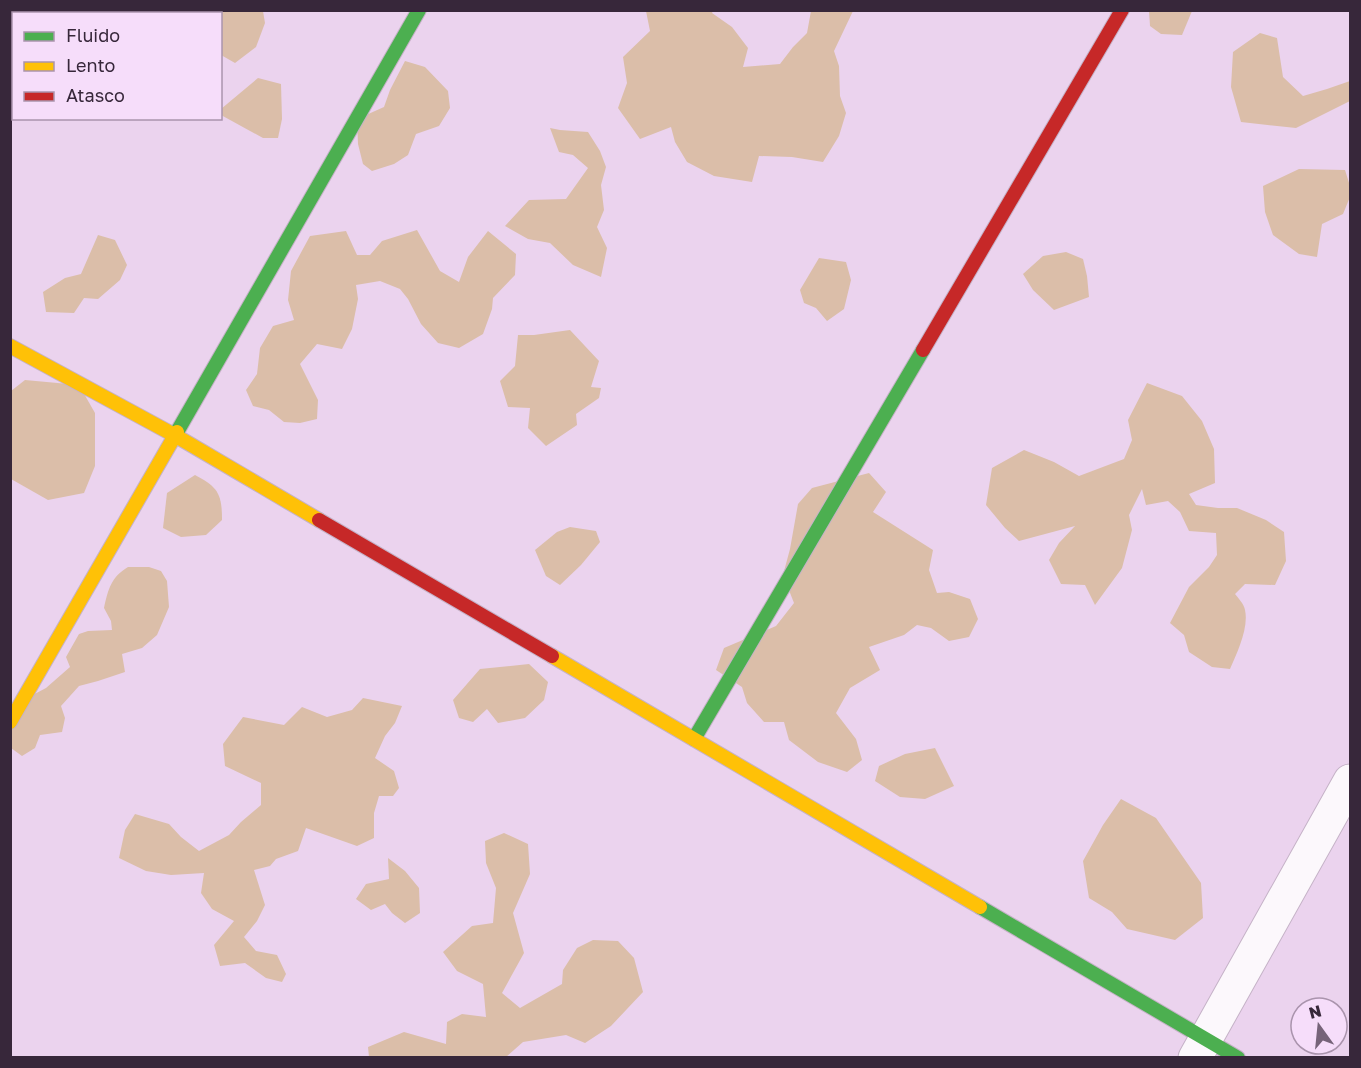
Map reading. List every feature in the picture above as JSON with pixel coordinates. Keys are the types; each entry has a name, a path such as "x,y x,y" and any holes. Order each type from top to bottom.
{"street":[{"path":"10,722 419,10"},
{"path":"694,739 1122,10"},
{"path":"10,346 176,436 694,739 1200,1048 1238,1058"},
{"path":"1200,1048 1350,782"}],"shaded area":[{"path":"96,10 174,10 175,12 95,12"},
{"path":"1149,10 1192,11 1182,35 1161,34 1150,26"},
{"path":"263,11 265,23 256,47 235,63 222,56 222,12 196,12"},
{"path":"646,11 713,11 712,13 732,27 748,48 743,67 780,64 807,33 811,11 853,11 834,51 839,66 840,96 846,113 839,136 823,162 792,157 759,156 752,182 714,176 687,162 675,142 671,127 640,139 618,108 627,83 623,57 650,31"},
{"path":"1260,33 1277,38 1283,77 1303,96 1350,81 1350,101 1296,128 1241,122 1231,87 1233,52"},
{"path":"405,61 425,67 448,91 450,108 439,126 416,134 408,155 394,164 372,171 363,164 358,144 357,119 384,107"},
{"path":"258,78 281,84 282,119 278,138 263,138 222,116 222,108"},
{"path":"550,128 588,132 600,151 606,167 601,185 604,210 597,227 607,248 601,277 573,265 550,243 528,239 505,226 529,200 566,199 588,168 573,155 559,152"},
{"path":"1299,169 1345,170 1350,186 1350,197 1343,214 1322,224 1317,257 1299,254 1273,235 1265,212 1263,186"},
{"path":"417,230 440,271 459,282 468,257 488,231 516,254 515,275 493,298 492,309 483,334 459,348 438,343 421,324 400,289 380,281 356,285 358,299 352,329 342,349 317,344 300,364 318,400 317,419 300,423 284,422 269,410 253,406 246,390 257,374 260,348 273,326 294,320 288,300 291,271 310,236 346,231 357,255 370,255 382,241"},
{"path":"98,235 115,240 127,265 120,280 98,299 84,298 74,313 46,312 43,292 65,278 81,274"},
{"path":"1066,252 1083,259 1089,297 1054,310 1033,290 1023,274 1043,256"},
{"path":"819,258 846,262 851,280 844,309 827,321 816,308 804,303 800,290"},
{"path":"570,330 599,361 591,387 601,388 599,398 576,414 577,425 546,446 528,428 530,408 508,407 500,381 515,366 518,335"},
{"path":"25,380 79,385 95,413 95,466 84,493 48,500 11,479 11,391"},
{"path":"1147,383 1182,396 1202,421 1214,449 1215,483 1189,494 1196,505 1237,508 1266,520 1284,532 1286,561 1275,585 1245,584 1235,594 1241,601 1246,617 1242,640 1230,669 1212,667 1189,652 1184,635 1170,623 1189,587 1209,567 1217,555 1216,533 1189,531 1180,512 1168,501 1146,505 1142,489 1129,515 1132,530 1122,568 1095,605 1085,585 1061,584 1049,560 1059,543 1075,526 1019,541 986,505 992,468 1024,450 1054,462 1079,476 1124,459 1132,440 1128,420"},
{"path":"869,473 886,492 873,512 933,550 929,570 937,593 949,592 970,599 978,619 969,637 949,641 931,628 917,625 904,635 869,647 880,670 850,688 836,713 856,739 862,760 847,772 818,762 789,740 784,722 764,722 747,703 742,687 716,670 724,648 776,626 794,603 783,575 798,504 812,488"},
{"path":"195,475 209,483 217,492 220,498 222,520 206,535 181,537 163,528 167,493"},
{"path":"570,527 596,531 600,542 560,585 546,576 535,550 557,532"},
{"path":"128,567 149,567 161,571 167,581 169,607 157,635 142,648 122,654 125,672 79,686 61,706 65,718 62,732 40,735 35,748 22,756 11,748 10,707 46,688 70,667 66,657 79,634 88,631 112,630 111,621 104,608 105,601 114,580"},
{"path":"529,664 548,682 544,700 525,718 498,723 487,709 473,722 459,718 453,700 480,669"},
{"path":"363,698 402,706 375,758 394,771 399,788 393,796 379,796 374,813 374,838 357,846 306,828 298,851 276,859 270,866 254,870 265,905 257,921 244,937 256,951 277,955 286,974 282,982 266,978 245,963 220,966 214,945 234,921 212,909 201,893 204,873 171,875 146,871 119,858 125,830 135,814 169,824 199,851 229,835 261,805 261,783 225,766 223,744 243,717 284,725 302,707 327,717 352,710"},
{"path":"935,748 954,786 925,799 900,797 875,781 879,766 905,754"},
{"path":"1121,799 1156,818 1201,883 1203,918 1175,940 1127,929 1112,912 1089,898 1083,861"},
{"path":"504,833 528,844 530,874 513,913 524,953 502,993 520,1008 562,984 563,970 577,948 593,940 618,941 634,958 643,992 611,1026 585,1043 566,1035 523,1042 506,1057 369,1057 368,1047 404,1032 446,1044 447,1022 462,1014 486,1017 483,984 457,971 443,952 472,926 493,923 496,888 486,863 485,841"},
{"path":"388,858 405,871 419,888 420,913 405,923 385,904 371,910 356,899 366,884 389,879"}],"traffic: fast":[{"path":"177,432 419,10"},
{"path":"694,739 923,350"},
{"path":"980,907 1238,1058"}],"traffic: slow":[{"path":"10,346 176,436 319,520"},
{"path":"10,722 177,432"},
{"path":"552,656 980,907"}],"traffic: jam":[{"path":"923,350 1122,10"},
{"path":"319,520 552,656"}]}
